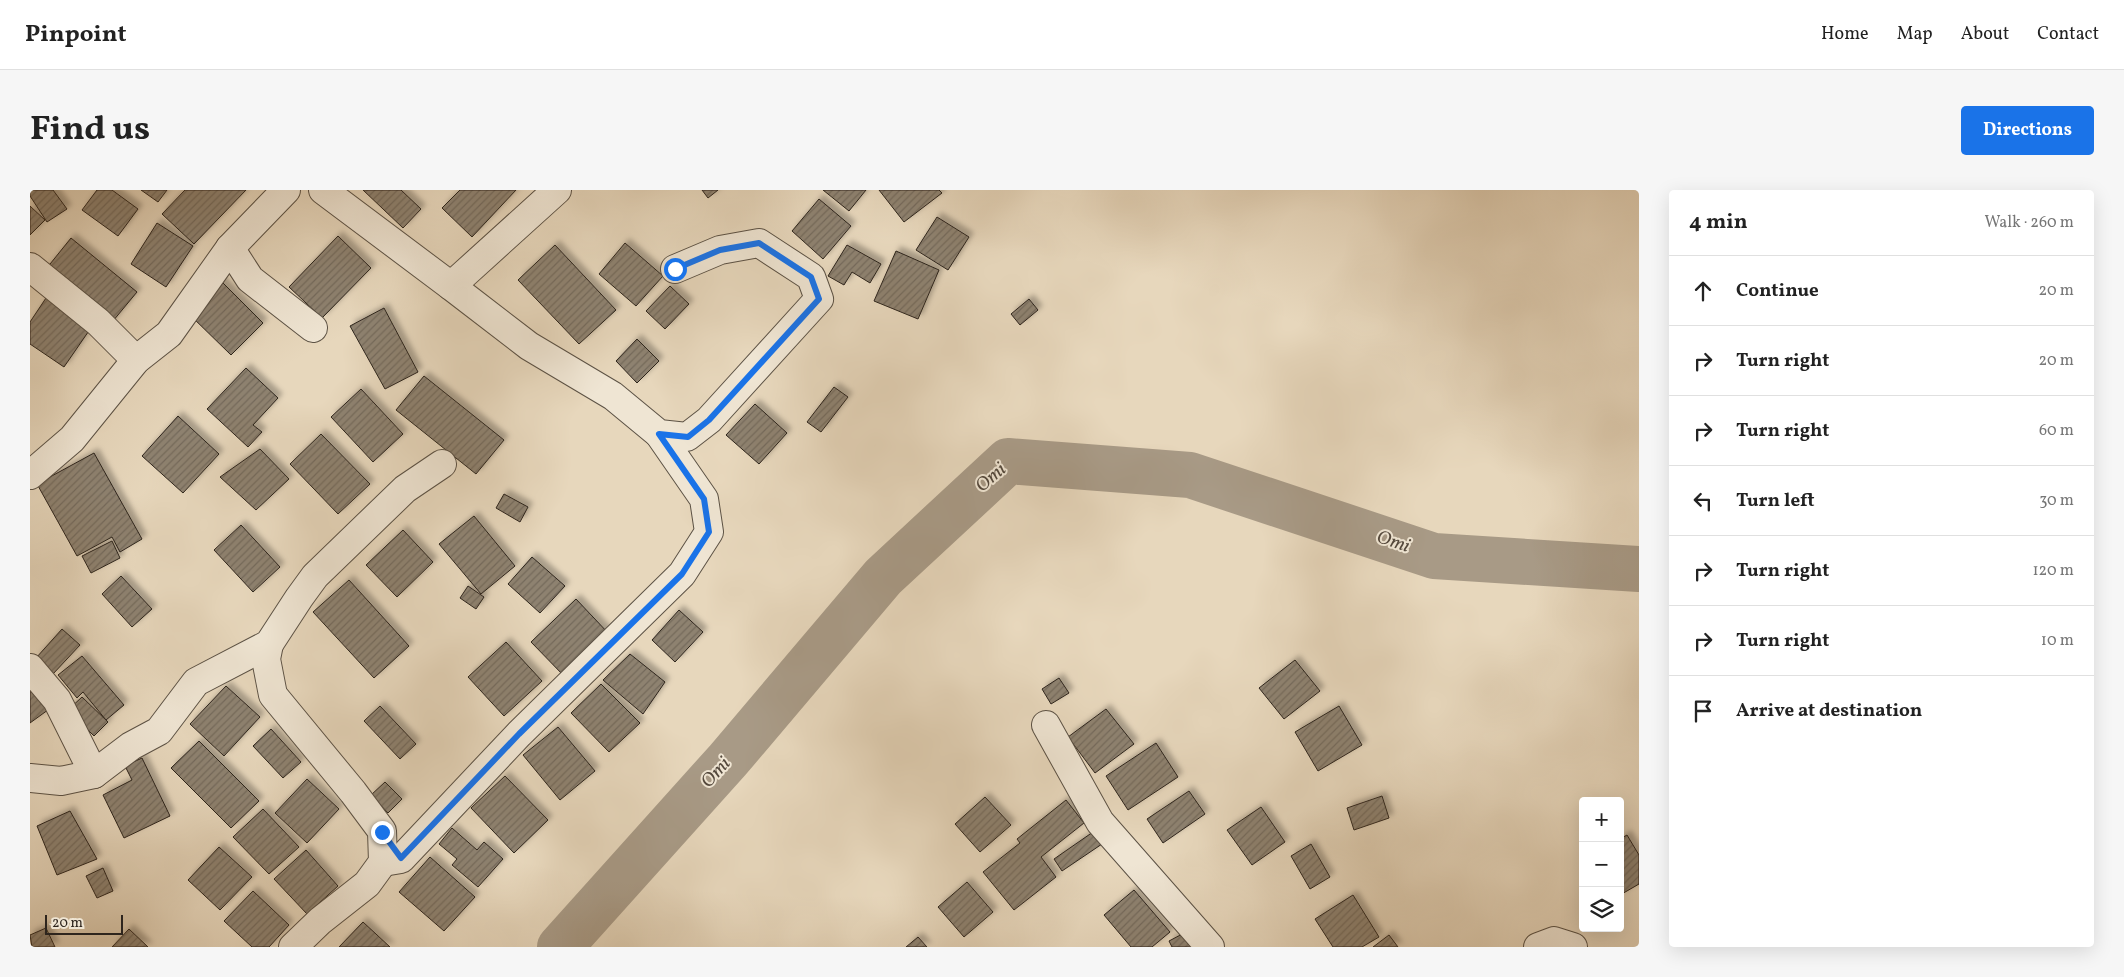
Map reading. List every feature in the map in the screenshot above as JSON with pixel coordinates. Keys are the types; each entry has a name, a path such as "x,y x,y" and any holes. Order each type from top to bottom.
{"street":[{"path":"30,475 72,439 136,360 169,334 230,248 286,190"},
{"path":"293,947 320,921 367,884 682,574 709,532 704,499 659,434 613,396 528,346 323,190"},
{"path":"451,286 557,190"},
{"path":"659,434 688,437 709,420 819,299 811,277 759,243 720,250 675,269"},
{"path":"230,248 250,279 313,328"},
{"path":"30,267 98,322 136,360"},
{"path":"392,860 382,832 353,792 273,695 266,659 269,644 315,576 405,489 442,464"},
{"path":"30,778 61,781 94,774 131,746 159,731 196,682 269,644"},
{"path":"30,668 57,700 94,774"},
{"path":"1046,725 1100,822 1210,947"},
{"path":"1538,947 1554,940 1573,947"}],"building":[{"path":"30,190 53,190 67,209 47,222 30,196"},
{"path":"97,190 112,190 138,209 118,236 82,210"},
{"path":"141,190 167,190 158,202"},
{"path":"185,190 246,190 194,244 162,214"},
{"path":"363,190 401,190 421,209 403,228"},
{"path":"460,190 516,190 472,237 442,208"},
{"path":"702,190 718,190 708,198"},
{"path":"823,190 866,190 849,211"},
{"path":"879,190 939,190 942,193 904,222"},
{"path":"819,199 851,226 823,259 792,231"},
{"path":"30,206 45,220 30,235"},
{"path":"937,217 969,237 948,270 916,250"},
{"path":"157,223 193,246 166,287 131,264"},
{"path":"338,236 371,268 322,318 289,287"},
{"path":"71,238 137,292 108,327 42,274"},
{"path":"625,243 663,276 636,306 599,274"},
{"path":"555,245 616,310 579,344 518,280"},
{"path":"847,245 881,264 870,283 852,272 844,285 828,276"},
{"path":"896,251 939,270 918,319 874,301"},
{"path":"220,280 263,323 231,355 188,313"},
{"path":"670,286 689,304 665,329 646,311"},
{"path":"50,292 95,322 64,367 30,344 30,322"},
{"path":"1029,299 1038,310 1020,325 1011,314"},
{"path":"384,308 418,372 385,389 350,326"},
{"path":"637,339 659,361 637,383 616,361"},
{"path":"246,368 278,398 253,425 262,432 248,447 207,409"},
{"path":"424,376 504,440 476,474 396,410"},
{"path":"834,387 848,397 821,432 807,422"},
{"path":"361,389 403,434 373,462 331,417"},
{"path":"755,404 787,433 759,464 726,435"},
{"path":"178,416 219,454 183,493 142,456"},
{"path":"321,434 370,484 338,514 290,464"},
{"path":"260,449 289,479 256,510 220,477"},
{"path":"94,453 142,539 120,552 112,537 77,556 37,484"},
{"path":"504,494 528,507 520,522 496,508"},
{"path":"474,516 515,566 481,594 439,544"},
{"path":"241,525 280,567 253,592 214,550"},
{"path":"403,530 433,562 397,597 366,565"},
{"path":"112,541 120,558 91,573 82,556"},
{"path":"532,557 565,586 540,613 508,584"},
{"path":"121,576 152,609 132,627 102,594"},
{"path":"349,580 409,646 374,678 313,612"},
{"path":"468,586 484,597 476,609 460,598"},
{"path":"576,599 610,635 565,677 531,642"},
{"path":"679,610 703,632 675,662 652,640"},
{"path":"62,629 80,645 53,674 36,658"},
{"path":"506,642 542,681 504,716 468,677"},
{"path":"630,654 665,682 643,714 603,680"},
{"path":"82,656 124,705 106,720 83,692 77,698 58,675"},
{"path":"1295,660 1320,691 1284,719 1259,688"},
{"path":"30,676 52,707 30,723"},
{"path":"1059,678 1069,693 1051,704 1042,689"},
{"path":"601,684 640,723 609,752 571,713"},
{"path":"226,686 260,717 224,756 190,724"},
{"path":"82,697 108,722 94,736 68,710"},
{"path":"380,706 416,744 400,759 364,721"},
{"path":"1339,706 1362,745 1318,771 1295,732"},
{"path":"1106,709 1134,744 1095,773 1068,737"},
{"path":"558,727 595,771 560,800 523,755"},
{"path":"271,729 301,762 283,778 253,746"},
{"path":"199,741 259,801 231,828 171,768"},
{"path":"1156,743 1178,777 1128,810 1106,776"},
{"path":"142,758 170,816 124,838 103,795 132,780 125,766"},
{"path":"505,776 548,820 514,853 471,808"},
{"path":"307,779 339,809 307,843 275,813"},
{"path":"385,782 402,799 388,813 371,795"},
{"path":"1189,791 1205,814 1163,843 1147,819"},
{"path":"1382,796 1389,818 1354,830 1347,808"},
{"path":"985,797 1011,825 980,852 955,824"},
{"path":"1066,800 1084,823 1041,857 1056,877 1014,910 983,872 1020,843 1017,839"},
{"path":"1261,807 1285,842 1252,865 1227,830"},
{"path":"263,809 299,847 269,874 233,837"},
{"path":"70,811 97,859 57,875 37,826"},
{"path":"452,828 477,850 484,842 503,859 478,887 452,865 457,859 439,844"},
{"path":"1093,832 1102,844 1062,871 1054,859"},
{"path":"1627,835 1639,855 1639,884 1624,893 1624,842 1624,837"},
{"path":"1311,844 1330,877 1310,889 1291,856"},
{"path":"219,847 252,877 220,910 188,880"},
{"path":"306,850 338,886 307,914 274,879"},
{"path":"430,857 475,897 444,931 399,892"},
{"path":"103,868 113,891 97,898 86,876"},
{"path":"967,882 993,912 964,937 938,907"},
{"path":"1134,890 1170,932 1152,947 1131,947 1104,915"},
{"path":"253,891 289,925 269,947 252,947 224,921"},
{"path":"1353,895 1379,937 1362,947 1333,947 1315,919"},
{"path":"363,922 390,947 339,947"},
{"path":"46,928 55,947 32,947 30,935"},
{"path":"129,929 148,947 112,947"},
{"path":"1188,931 1197,947 1172,947 1169,941"},
{"path":"1389,935 1398,947 1373,947"},
{"path":"918,937 927,947 906,947"}],"waterway":[{"name":"Omi","path":"560,947 728,760 883,577 1008,461 1190,475 1434,556 1639,569"}],"route":[{"path":"382,832 401,858 519,734 682,574 709,532 704,499 659,434 688,437 709,420 819,299 811,277 759,243 720,250 675,269"}]}
